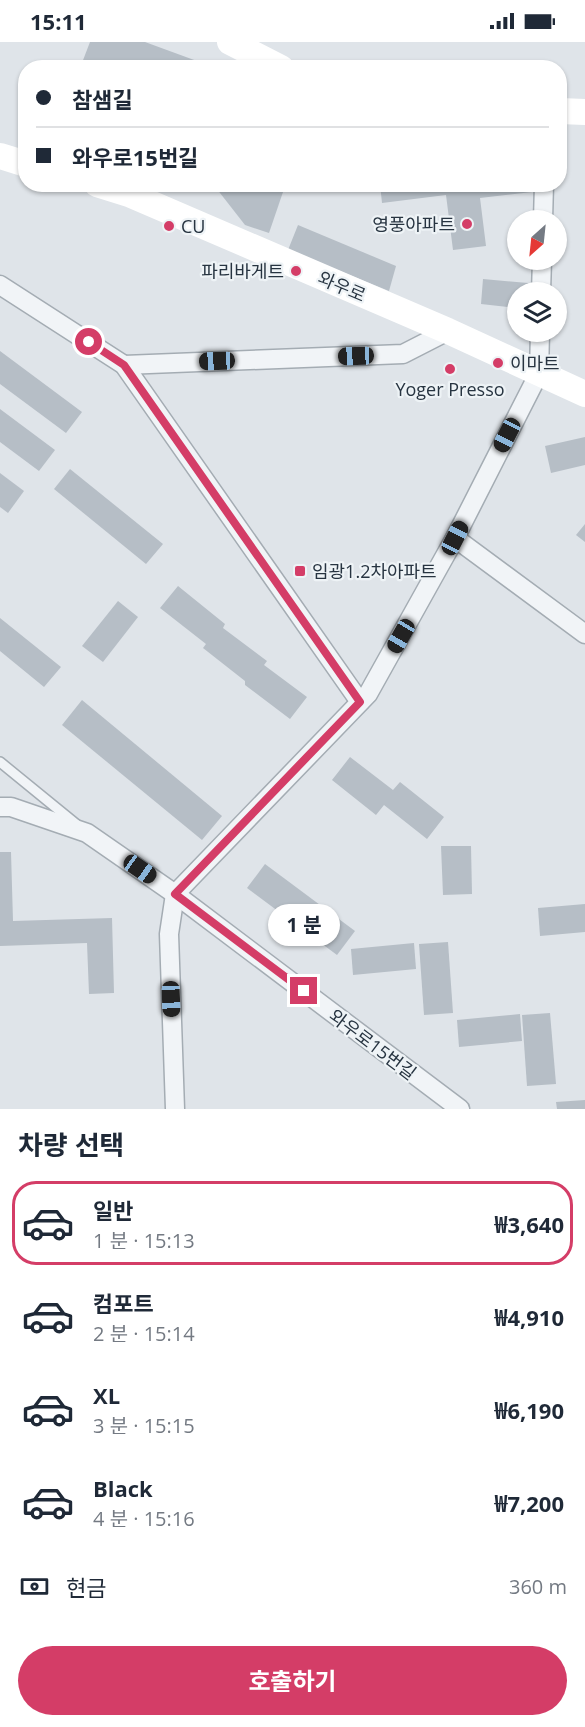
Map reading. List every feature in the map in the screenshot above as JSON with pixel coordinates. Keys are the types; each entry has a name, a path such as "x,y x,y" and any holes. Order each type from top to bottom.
{"street":[{"path":"230,42 265,60"},
{"path":"567,111 585,112"},
{"path":"0,156 18,162"},
{"name":"와우로","path":"123,192 448,331 585,394"},
{"path":"543,210 544,192"},
{"path":"0,285 124,365 360,702"},
{"path":"124,365 403,354 448,331"},
{"path":"175,1109 169,934 175,894 368,694 455,538 539,373 540,342"},
{"path":"455,538 585,634"},
{"path":"0,807 10,807 87,833"},
{"name":"와우로15번길","path":"87,833 175,894 460,1109"}],"lane":[{"name":"와우로15번길","path":"0,762 87,833"}],"building":[{"path":"90,42 145,42 194,60 83,60"},
{"path":"219,192 283,192 269,233 245,225"},
{"name":"영풍아파트","path":"381,192 532,192 480,198 486,246 453,250 446,195 382,203"},
{"path":"298,225 396,266 389,291 288,250"},
{"path":"483,279 517,282 507,282 507,307 481,304"},
{"path":"0,351 82,412 66,433 0,384"},
{"path":"0,409 55,450 39,471 0,442"},
{"path":"585,437 585,465 551,473 545,446"},
{"path":"70,469 163,544 146,564 54,489"},
{"path":"0,473 24,491 8,513 0,507"},
{"path":"585,524 585,542 576,535"},
{"path":"178,586 225,624 223,628 267,661 264,665 307,697 290,719 245,685 245,681 203,648 206,644 160,608"},
{"path":"118,601 138,617 103,662 82,646"},
{"path":"0,618 61,667 44,687 0,651"},
{"path":"82,700 222,816 202,840 62,725"},
{"path":"350,757 393,790 400,782 444,817 427,839 384,805 376,815 332,780"},
{"path":"441,846 471,846 472,894 443,895"},
{"path":"0,852 11,852 13,921 112,918 114,993 89,994 87,943 0,946"},
{"path":"265,864 355,931 337,955 247,888"},
{"path":"585,904 585,932 540,936 538,908"},
{"path":"448,942 453,1013 424,1015 419,944"},
{"path":"414,943 416,969 353,975 351,949"},
{"path":"550,1013 556,1084 527,1086 522,1015"},
{"path":"520,1014 522,1041 459,1047 457,1020"},
{"path":"585,1100 585,1109 557,1109 556,1102"}],"place":[{"name":"영풍아파트","path":"467,224"},
{"name":"CU","path":"169,226"},
{"name":"파리바게트","path":"296,271"},
{"name":"이마트","path":"498,363"},
{"name":"Yoger Presso","path":"450,369"},
{"name":"임광1.2차아파트","path":"300,571"}],"route":[{"path":"89,342 124,365 360,702 175,894 304,991"}]}
